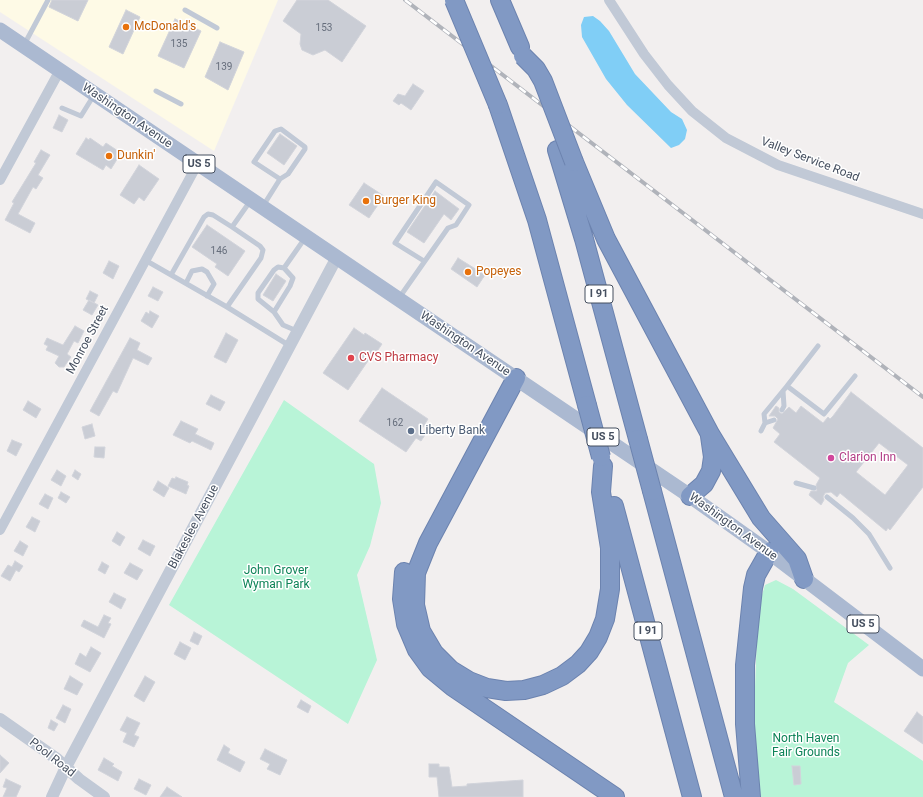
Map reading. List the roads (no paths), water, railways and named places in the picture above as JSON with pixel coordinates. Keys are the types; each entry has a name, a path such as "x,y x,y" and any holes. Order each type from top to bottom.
{"highway":[{"name":"I 91","path":"454,0 498,105 536,220 692,797"},
{"name":"I 91","path":"500,0 557,150 584,239 734,797"},
{"path":"521,52 536,69 543,81 574,162 606,239 710,434 758,513 797,559 804,579"},
{"path":"511,375 428,543 416,573 415,605 422,631 434,653 451,670 469,681 487,688 506,691 524,690 543,685 562,676 578,664 589,652 598,637 605,619 610,589 610,548 601,492 602,461"},
{"path":"511,375 410,554 404,572 402,590 405,620 412,640 421,657 442,679 615,797"},
{"path":"690,496 704,484 711,471 713,457 710,434"},
{"path":"751,797 745,724 745,666 753,588 756,575 769,552"}],"main road":[{"name":"Washington Avenue","path":"0,30 690,496 769,552 923,669"}],"street":[{"name":"Valley Service Road","path":"609,0 644,54 668,85 692,111 726,138 778,165 923,214"},
{"path":"0,180 60,70"},
{"name":"Monroe Street","path":"0,530 198,163"},
{"name":"Blakeslee Avenue","path":"52,797 66,767 337,257"},
{"name":"Pool Road","path":"0,719 57,758 104,797"}],"lane":[{"path":"24,46 48,0"},
{"path":"186,10 217,28"},
{"path":"156,91 181,104"},
{"path":"62,108 81,116 95,94"},
{"path":"232,227 280,179 288,174 305,147 281,129 275,131 254,162 280,179"},
{"path":"398,298 448,228 456,225 469,205 436,182 395,242 424,261"},
{"path":"171,275 204,217 208,214 213,215 264,250 261,258 227,307"},
{"path":"284,268 306,236"},
{"path":"145,260 227,307 290,346"},
{"path":"274,312 290,286 293,278 284,268 274,270 258,293 258,299 261,303 274,312 283,325 298,332"},
{"path":"186,283 192,271 202,269 207,272 214,284 208,296"},
{"path":"761,431 765,423 764,414 818,346"},
{"path":"787,386 824,414 855,376"},
{"path":"782,410 784,406 783,391"},
{"path":"765,423 774,420"},
{"path":"796,483 814,488"},
{"path":"827,497 853,518 869,534 890,568"}],"water":[{"path":"593,16 609,31 635,74 671,112 682,119 687,130 685,139 679,145 671,148 627,105 606,79 582,37 581,25 584,17"}],"railway":[{"path":"405,0 923,397"}],"place":[{"name":"McDonald's","path":"126,27"},
{"name":"Dunkin'","path":"109,156"},
{"name":"Burger King","path":"366,201"},
{"name":"Popeyes","path":"468,272"},
{"name":"CVS Pharmacy","path":"351,358"},
{"name":"Liberty Bank","path":"411,431"},
{"name":"Clarion Inn","path":"831,458"}],"park label":[{"name":"John Grover Wyman Park","path":"276,578"},
{"name":"North Haven Fair Grounds","path":"806,746"}]}
